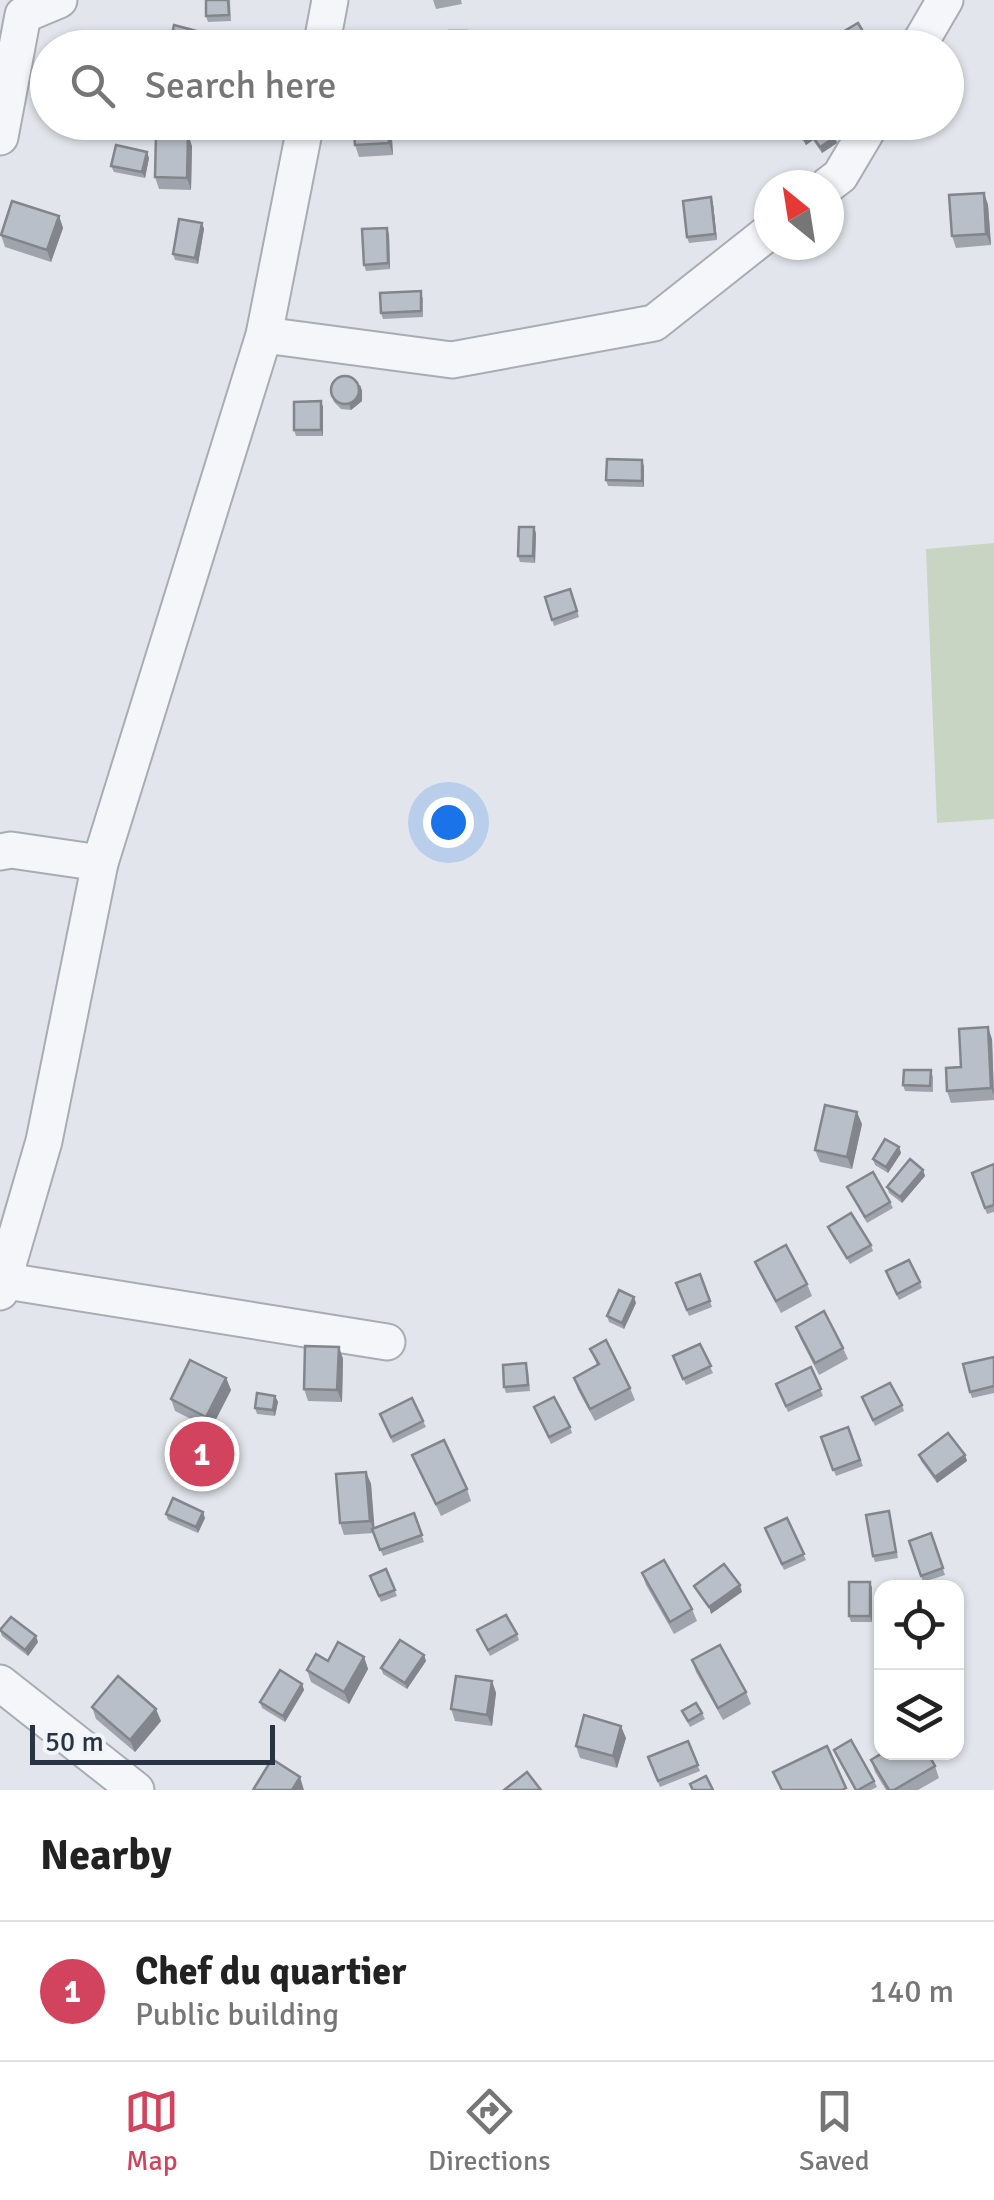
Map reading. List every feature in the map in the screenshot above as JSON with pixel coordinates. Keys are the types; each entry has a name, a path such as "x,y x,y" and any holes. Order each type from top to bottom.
{"street":[{"path":"0,137 23,14 59,0"},
{"path":"324,30 330,0"},
{"path":"928,30 945,0"},
{"path":"302,140 264,335 100,864 44,1141 2,1285 387,1342"},
{"path":"844,170 861,140"},
{"path":"264,335 452,360 654,323 754,244"},
{"path":"0,852 10,850 100,864"},
{"path":"0,1683 136,1790"}],"green space":[{"path":"994,543 994,819 937,823 926,549"}],"building":[{"path":"206,0 228,0 229,15 206,16"},
{"path":"156,140 188,140 187,178 155,177"},
{"path":"355,140 389,140 389,143 355,145"},
{"path":"116,145 147,152 142,172 111,166"},
{"path":"984,193 986,234 952,236 949,195"},
{"path":"711,197 715,234 687,237 683,201"},
{"path":"12,201 59,216 47,250 1,235"},
{"path":"179,219 202,223 195,258 173,254"},
{"path":"387,228 388,263 364,265 362,229"},
{"path":"421,291 421,311 381,313 380,293"},
{"path":"345,376 355,380 359,390 355,400 345,404 335,400 331,390 335,380"},
{"path":"321,401 321,430 294,430 294,402"},
{"path":"607,459 642,460 642,481 606,480"},
{"path":"519,527 534,527 533,556 518,556"},
{"path":"570,589 577,611 552,620 545,597"},
{"path":"988,1027 991,1088 947,1091 946,1068 961,1067 959,1029"},
{"path":"904,1070 931,1070 930,1086 903,1085"},
{"path":"825,1105 857,1112 847,1157 815,1150"},
{"path":"885,1139 899,1147 886,1167 873,1159"},
{"path":"910,1159 923,1170 900,1197 887,1187"},
{"path":"994,1164 994,1205 985,1208 972,1173"},
{"path":"873,1172 890,1202 865,1217 847,1187"},
{"path":"851,1213 871,1245 847,1258 828,1227"},
{"path":"786,1245 807,1284 776,1301 755,1262"},
{"path":"909,1260 920,1282 897,1294 886,1271"},
{"path":"700,1274 710,1301 687,1310 676,1283"},
{"path":"619,1290 634,1297 622,1323 607,1316"},
{"path":"824,1311 843,1348 815,1363 796,1327"},
{"path":"606,1340 630,1388 590,1409 574,1378 599,1364 590,1349"},
{"path":"700,1344 711,1366 683,1379 673,1356"},
{"path":"305,1346 339,1347 337,1390 304,1389"},
{"path":"994,1357 994,1386 970,1392 963,1364"},
{"path":"190,1360 226,1378 206,1417 171,1399"},
{"path":"526,1363 528,1385 504,1387 503,1365"},
{"path":"811,1367 821,1389 786,1406 776,1384"},
{"path":"890,1383 902,1405 873,1420 862,1397"},
{"path":"257,1393 275,1396 273,1410 255,1408"},
{"path":"554,1397 570,1427 549,1437 534,1407"},
{"path":"412,1398 423,1421 391,1437 380,1414"},
{"path":"848,1427 860,1460 833,1470 821,1437"},
{"path":"186,1433 221,1447 214,1464 179,1449"},
{"path":"948,1433 965,1455 935,1477 919,1455"},
{"path":"444,1440 467,1489 436,1504 412,1455"},
{"path":"366,1472 370,1521 340,1523 336,1474"},
{"path":"173,1498 203,1512 196,1527 166,1514"},
{"path":"889,1511 896,1552 873,1556 866,1515"},
{"path":"414,1513 422,1535 380,1550 372,1529"},
{"path":"787,1518 804,1554 782,1564 765,1528"},
{"path":"931,1533 943,1568 921,1576 909,1541"},
{"path":"664,1560 692,1609 670,1622 642,1573"},
{"path":"724,1564 740,1585 709,1607 694,1586"},
{"path":"386,1569 395,1590 379,1596 370,1576"},
{"path":"849,1582 870,1582 870,1616 849,1616"},
{"path":"506,1615 517,1634 488,1650 477,1630"},
{"path":"11,1617 36,1636 25,1650 0,1630"},
{"path":"400,1640 424,1655 405,1683 381,1668"},
{"path":"338,1642 364,1657 344,1692 307,1670 316,1654 328,1661"},
{"path":"720,1645 746,1692 718,1708 692,1660"},
{"path":"280,1670 302,1684 283,1716 260,1702"},
{"path":"118,1676 156,1709 130,1740 92,1707"},
{"path":"456,1676 492,1681 487,1715 451,1709"},
{"path":"696,1703 702,1713 688,1721 682,1711"},
{"path":"584,1715 621,1726 613,1756 576,1746"},
{"path":"851,1740 874,1781 858,1790 834,1750"},
{"path":"688,1741 698,1765 658,1781 648,1757"},
{"path":"827,1746 846,1788 782,1790 773,1772"},
{"path":"272,1759 300,1777 292,1790 253,1790"},
{"path":"871,1760 932,1760 935,1766 889,1790"},
{"path":"527,1772 541,1790 504,1790"},
{"path":"706,1776 713,1790 693,1790 690,1784"}],"place":[{"name":"Chef du quartier","path":"202,1454"}]}
